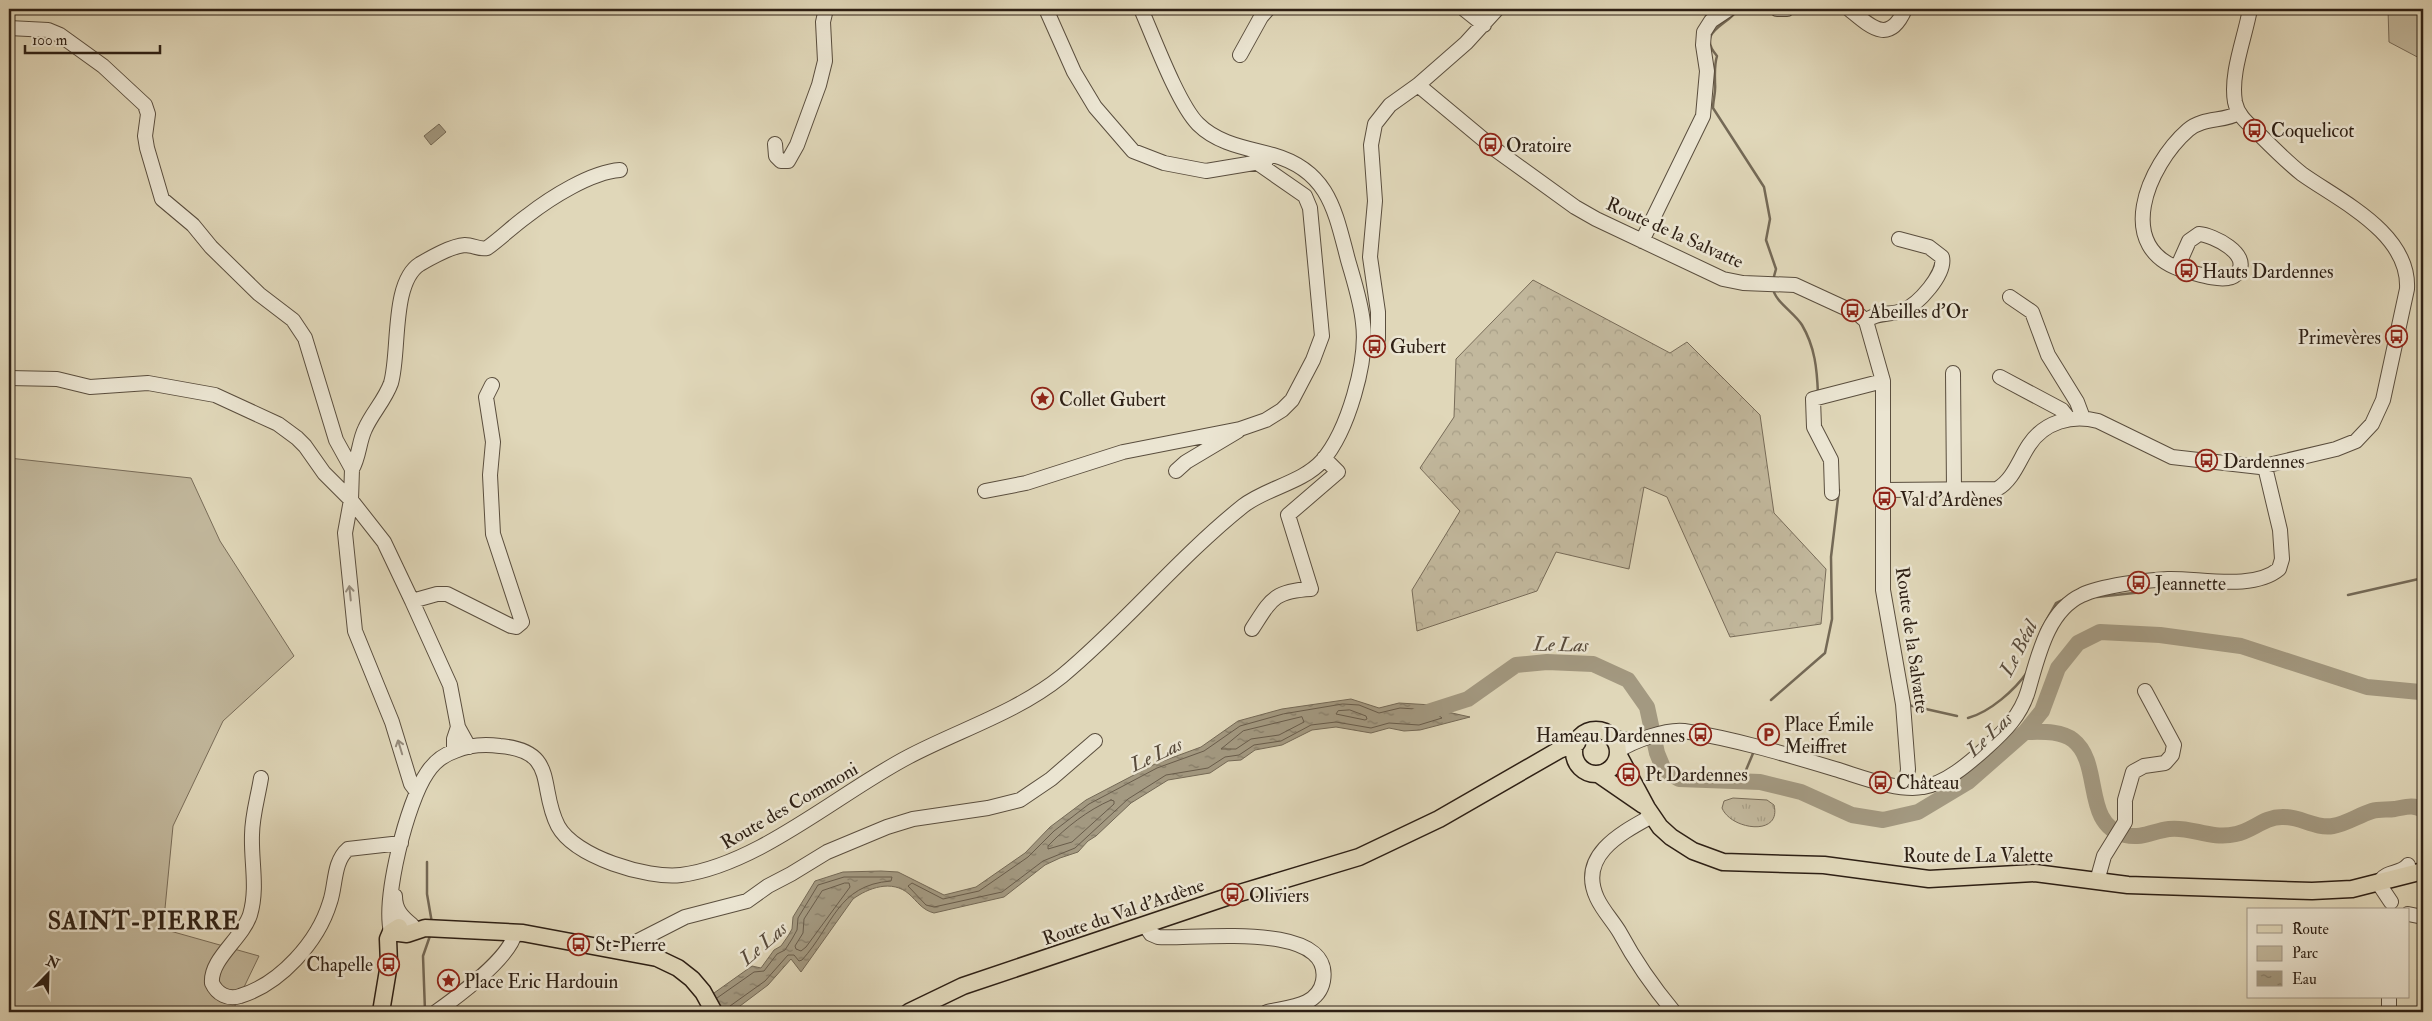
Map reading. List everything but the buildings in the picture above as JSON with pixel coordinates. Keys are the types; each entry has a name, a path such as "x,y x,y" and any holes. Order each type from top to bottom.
{"main road":[{"path":"1592,731 1606,733 1616,747 1610,770 1598,774 1591,773 1579,765 1575,754 1576,743 1586,733 1592,731"},
{"name":"Route du Val d'Ardène","path":"909,1012 962,986 1233,895 1359,857 1384,847 1541,762 1559,750 1576,743"},
{"name":"Route de La Valette","path":"1616,747 1649,812 1660,827 1679,843 1707,858 1724,862 1824,865 1929,879 2016,872 2054,874 2157,886 2289,889 2382,878 2418,866"},
{"name":"Route du Val d'Ardène","path":"1541,762 1561,759 1579,765"},
{"name":"Route de La Valette","path":"1598,774 1631,795 1649,812"},
{"path":"381,1012 391,958 388,939 409,930 515,933 556,938 657,958 688,975 703,992 714,1012"}],"street":[{"path":"775,144 776,156 781,161 788,161 797,145 820,85 825,61 823,22 826,9"},
{"path":"1046,9 1074,72 1096,107 1133,151 1164,163 1206,171 1259,164 1279,157"},
{"path":"1141,9 1182,100 1196,123 1215,136 1238,146 1279,157 1300,167 1319,184 1333,204 1361,307 1365,350 1351,401 1337,436 1324,458 1338,472 1288,515 1311,589 1292,590 1271,599 1252,629"},
{"path":"1240,55 1261,17 1268,9"},
{"path":"1464,9 1484,24"},
{"path":"1365,350 1374,346 1378,339 1378,312 1370,257 1375,201 1372,136 1375,124 1390,105 1445,63 1497,9"},
{"path":"1642,241 1703,116 1707,71 1703,45 1704,32 1711,21 1729,9"},
{"path":"1777,9 1787,9"},
{"path":"1849,9 1870,27 1881,30 1895,25 1905,9"},
{"path":"1884,490 1992,490 2000,487 2013,472 2034,439 2053,424 2068,419 2083,418 2098,421 2172,458 2248,467 2265,467 2348,445 2368,430 2376,418 2383,400 2407,282 2404,268 2395,250 2376,225 2296,169 2238,113 2235,96 2236,79 2250,9"},
{"path":"9,28 48,30 60,35 92,57 145,105 148,114 146,142 162,199 193,225 211,247 259,294 298,326 311,351 338,447 352,469"},
{"name":"Route de la Salvatte","path":"1418,85 1532,178 1596,219 1729,281 1800,286 1858,314 1866,321 1883,382 1883,590 1903,704 1908,769 1906,786"},
{"path":"2177,268 2158,258 2147,240 2143,228 2144,203 2155,173 2163,158 2193,126 2238,113"},
{"path":"985,491 1026,483 1123,452 1240,429 1266,420 1292,400 1322,336 1310,208 1305,196 1259,164"},
{"path":"417,792 411,784 392,722 355,631 345,533 351,500 352,469 366,427 383,401 395,364 402,290 410,272 420,264 456,247 466,245 487,248 525,217 558,195 603,174 620,170"},
{"path":"1866,321 1875,316 1905,310 1933,284 1942,268 1942,257 1935,249 1899,239"},
{"path":"2010,298 2032,312 2048,354 2077,402 2083,418"},
{"path":"1953,373 1954,490"},
{"path":"2000,377 2062,410 2068,419"},
{"path":"9,378 57,379 90,387 141,382 215,396 278,424 291,434 305,446 324,473 351,500 388,549 450,684 458,727 469,747"},
{"path":"1832,493 1831,460 1814,427 1813,399 1883,382"},
{"path":"412,601 437,594 446,594 511,626 516,627 522,622 493,534 490,475 492,442 486,397 492,385"},
{"path":"1176,471 1186,462 1240,429"},
{"name":"Route des Commoni","path":"409,930 389,927 390,909 401,843 417,792 424,777 435,762 454,751 488,745 526,751 536,759 544,776 557,824 569,841 578,847 642,872 668,876 698,872 739,858 908,756 1029,699 1065,673 1150,595 1217,528 1248,502 1311,470 1324,458"},
{"path":"1616,747 1680,730 1772,751 1894,786 1923,787 1945,779 1976,757 2011,724 2024,703 2046,634 2061,613 2078,597 2098,590 2163,580 2236,581 2261,578 2276,572 2282,564 2280,530 2265,467"},
{"path":"2097,880 2102,862 2126,817 2125,800 2133,772 2144,766 2165,763 2173,750 2174,745 2145,691"},
{"path":"454,751 454,739 458,727"},
{"path":"629,953 636,942 685,917 747,901 768,886 827,852 892,825 913,819 997,807 1020,800 1051,779 1095,741"},
{"path":"261,778 252,834 255,880 251,908 241,933 213,969 212,983 220,994 236,997 250,992 281,974 303,951 312,940 328,908 336,871 342,855 348,849 401,843"},
{"path":"1649,812 1618,834 1609,843 1594,866 1593,881 1596,896 1628,949 1674,1012"},
{"name":"Route des Commoni","path":"395,878 395,905 409,930"},
{"path":"2382,878 2391,906"},
{"path":"2410,914 2423,917"},
{"path":"1145,925 1151,934 1158,937 1264,936 1294,945 1313,954 1320,962 1323,972 1323,982 1318,993 1308,1002 1267,1012"},
{"path":"436,1012 452,1002 501,957 509,948 515,933"},
{"path":"2389,998 2389,1012"}],"green space":[{"path":"2388,9 2423,9 2423,60 2389,42"},
{"path":"1533,280 1670,353 1687,342 1760,415 1774,513 1826,569 1821,624 1730,637 1667,497 1644,487 1629,569 1556,552 1537,591 1417,631 1412,590 1460,511 1420,468 1454,417 1456,359"},
{"path":"9,458 191,478 220,541 294,656 223,721 173,826 163,929 259,956 232,1012 9,1012"},
{"path":"1733,798 1767,800 1774,805 1774,815 1771,822 1763,826 1754,827 1735,821 1727,816 1722,808 1724,801"}],"water":[{"path":"439,124 446,132 431,145 424,136"},
{"path":"1351,699 1379,708 1399,703 1432,705 1443,711 1470,717 1420,730 1404,731 1389,728 1371,733 1336,727 1312,730 1282,745 1255,750 1241,760 1228,761 1210,773 1168,780 1131,803 1078,852 1045,865 1004,897 934,913 923,908 902,889 888,886 866,891 853,899 801,972 791,959 768,985 732,1012 695,1012 714,993 752,966 761,968 774,950 781,946 788,936 792,929 793,917 815,881 843,872 881,871 898,872 944,895 976,887 1025,853 1050,827 1086,800 1155,764 1201,747 1238,721 1282,709"}],"waterway":[{"path":"1738,9 1711,35 1711,48 1717,56 1713,108 1764,187 1770,219 1766,240 1776,269 1773,280"},
{"path":"1773,288 1777,298 1799,320 1810,342 1817,376 1818,394"},
{"path":"1771,700 1825,653 1832,619 1831,557 1839,490"},
{"name":"Le Béal","path":"2348,595 2423,578"},
{"name":"Le Béal","path":"2177,586 2222,590"},
{"name":"Le Béal","path":"2097,597 2143,592"},
{"name":"Le Béal","path":"2041,630 2056,603 2068,597"},
{"name":"Le Las","path":"1418,715 1468,699 1516,665 1547,662 1593,664 1628,680 1647,707 1657,753 1664,770 1679,779 1760,782 1801,792 1852,815 1883,820 1918,812 1968,782 2025,732 2042,711 2058,668 2078,643 2100,632 2160,635 2241,646 2367,687 2423,691"},
{"name":"Le Béal","path":"1968,718 1993,706 2016,686 2028,671"},
{"name":"Le Béal","path":"1908,705 1957,716"},
{"path":"2025,732 2056,733 2073,740 2082,750 2088,763 2098,807 2103,819 2112,829 2125,835 2142,835 2169,829 2185,829 2209,834 2227,835 2242,832 2269,819 2282,817 2295,818 2320,826 2333,826 2375,810 2409,806 2423,810"},
{"path":"1741,782 1754,751"},
{"path":"427,862 427,894 432,923"},
{"path":"425,1011 423,956 431,933"}],"place":[{"name":"Coquelicot","path":"2255,130"},
{"name":"Oratoire","path":"1490,145"},
{"name":"Hauts Dardennes","path":"2186,271"},
{"name":"Abeilles d'Or","path":"1853,311"},
{"name":"Primevères","path":"2397,337"},
{"name":"Gubert","path":"1374,346"},
{"name":"Collet Gubert","path":"1043,399"},
{"name":"Dardennes","path":"2207,461"},
{"name":"Val d'Ardènes","path":"1884,499"},
{"name":"Jeannette","path":"2139,583"},
{"name":"Hameau Dardennes","path":"1701,735"},
{"name":"Place Émile Meiffret","path":"1768,735"},
{"name":"Pt Dardennes","path":"1629,774"},
{"name":"Château","path":"1880,782"},
{"name":"Oliviers","path":"1233,895"},
{"name":"St-Pierre","path":"579,944"},
{"name":"Chapelle","path":"389,964"},
{"name":"Place Eric Hardouin","path":"448,981"}],"district":[{"name":"SAINT-PIERRE","path":"144,921"}]}
